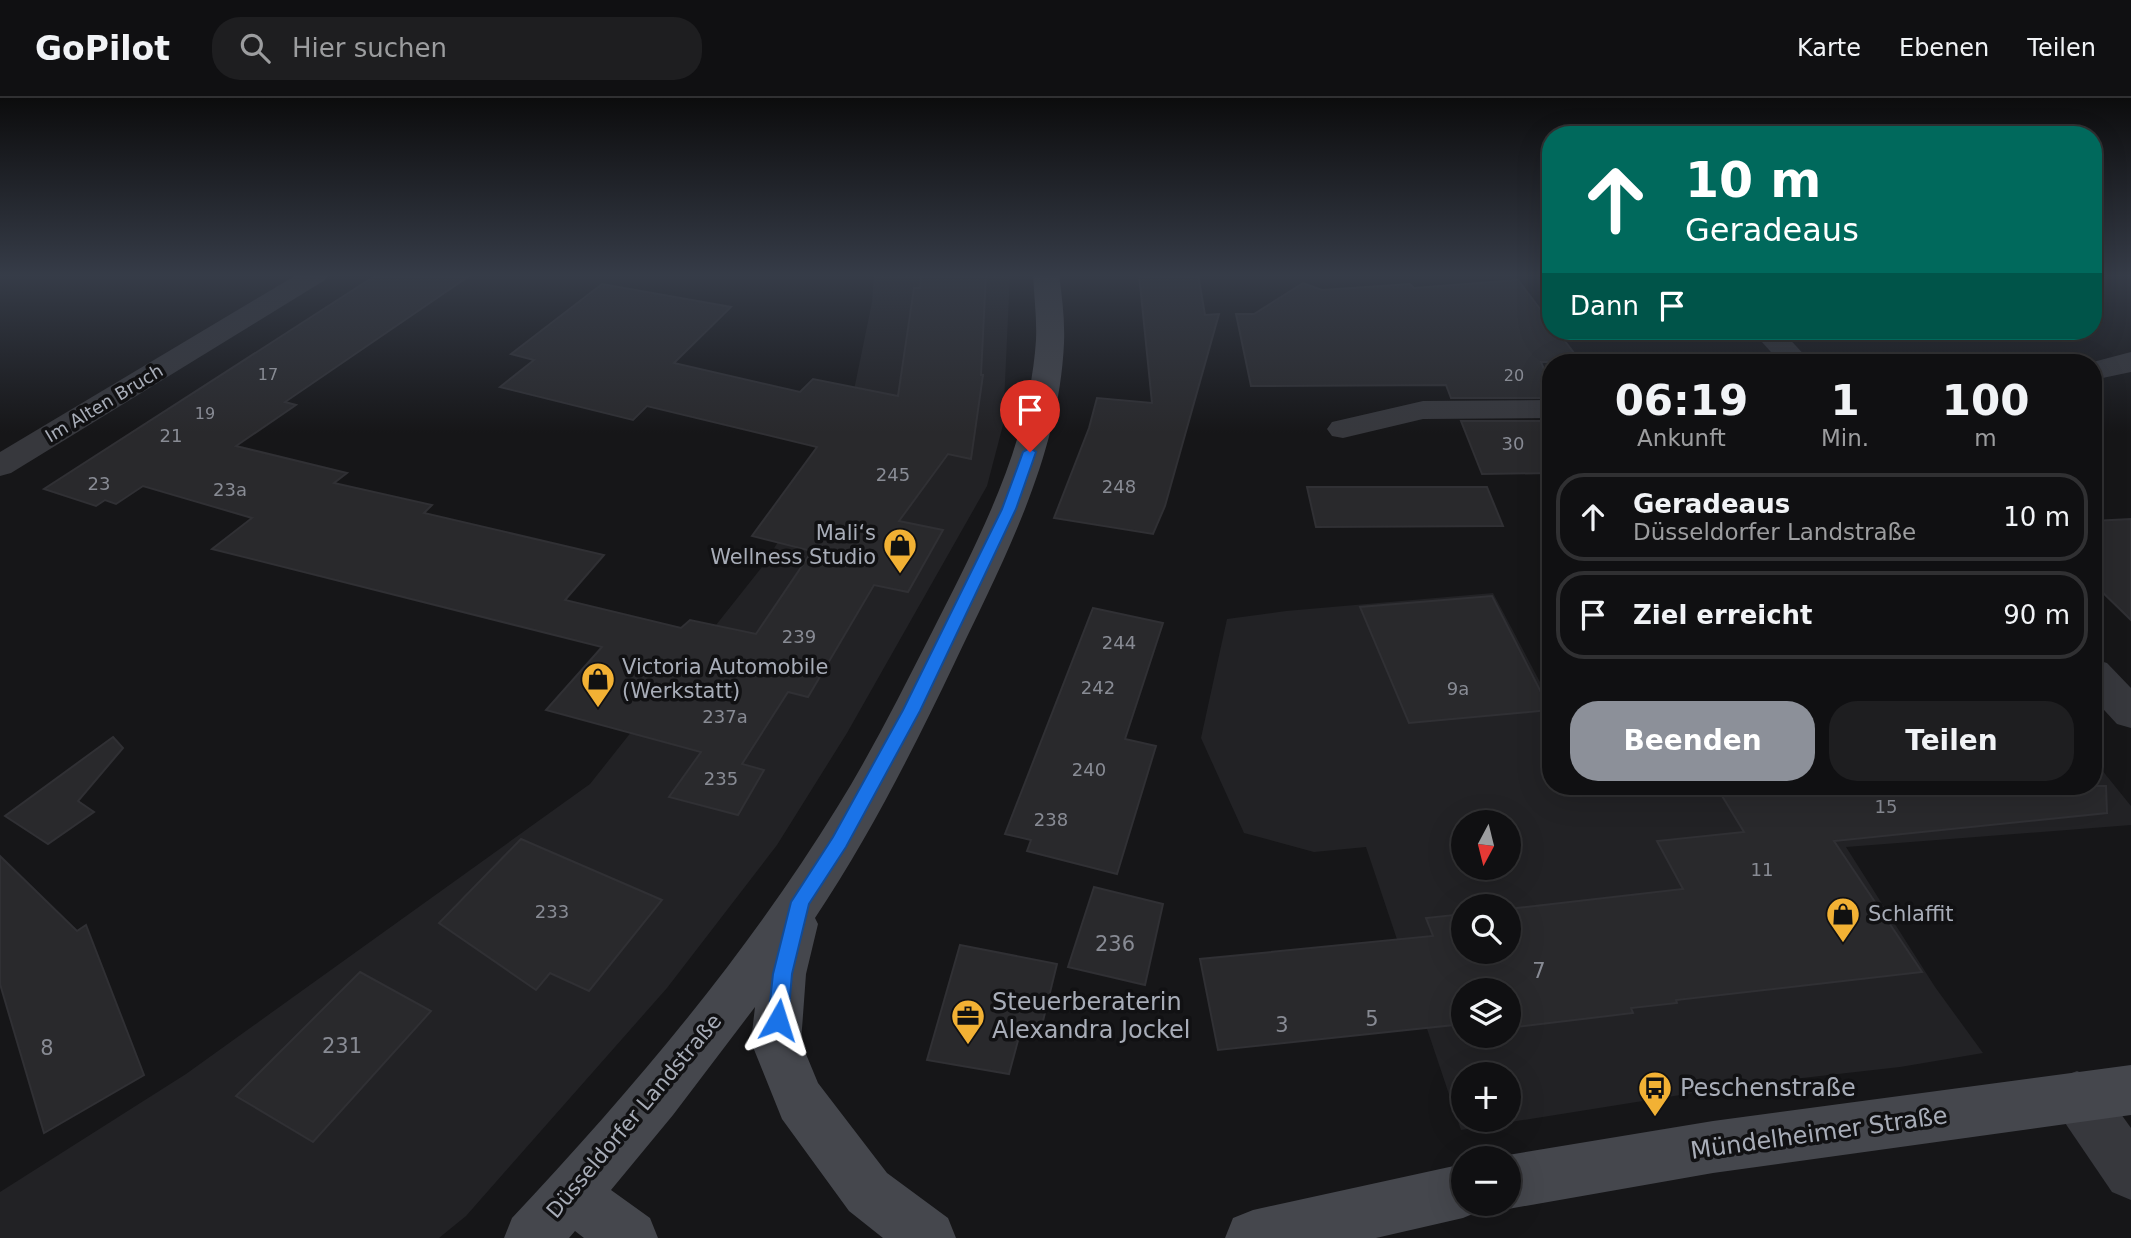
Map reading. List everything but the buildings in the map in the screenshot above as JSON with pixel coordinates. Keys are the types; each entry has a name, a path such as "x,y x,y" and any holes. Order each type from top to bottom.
{"main road":[{"name":"Düsseldorfer Landstraße","path":"531,1238 571,1195 691,1053 840,842 911,711 1009,509 1030,452 1042,403 1050,350 1049,327"},
{"path":"800,902 782,974 776,1042 800,1101 868,1192 928,1238"},
{"name":"Mündelheimer Straße","path":"1521,1180 1713,1147 2131,1090"},
{"path":"1252,1238 1451,1194"},
{"path":"571,1195 630,1238"}],"street":[{"name":"Im Alten Bruch","path":"0,466 228,327"},
{"path":"1775,340 1788,354"},
{"path":"2102,370 2131,361"},
{"path":"1343,429 1423,410 1542,409"},
{"path":"2102,682 2131,713"},
{"path":"2077,1096 2131,1173"}],"shaded area":[{"path":"867,327 1008,327 1003,425 987,486 847,733 777,845 667,988 466,1216 439,1238 0,1238 0,1192 186,1074 590,784 762,567 844,439"},
{"path":"1493,593 1542,686 1542,795 2102,795 2102,770 2131,806 2131,825 1846,847 1935,987 1983,1053 1900,1067 1749,1084 1521,1120 1521,1062 1451,1062 1451,1100 1366,847 1314,852 1244,833 1201,738 1227,619 1286,611"}],"place":[{"name":"Mali‘s Wellness Studio","path":"900,575"},
{"name":"Victoria Automobile (Werkstatt)","path":"598,709"},
{"name":"Schlaffit","path":"1843,944"},
{"name":"Steuerberaterin Alexandra Jockel","path":"968,1046"},
{"name":"Peschenstraße","path":"1655,1118"}],"route":[{"path":"778,1020 782,974 800,902 840,842 911,711 1009,509 1030,452"}]}
